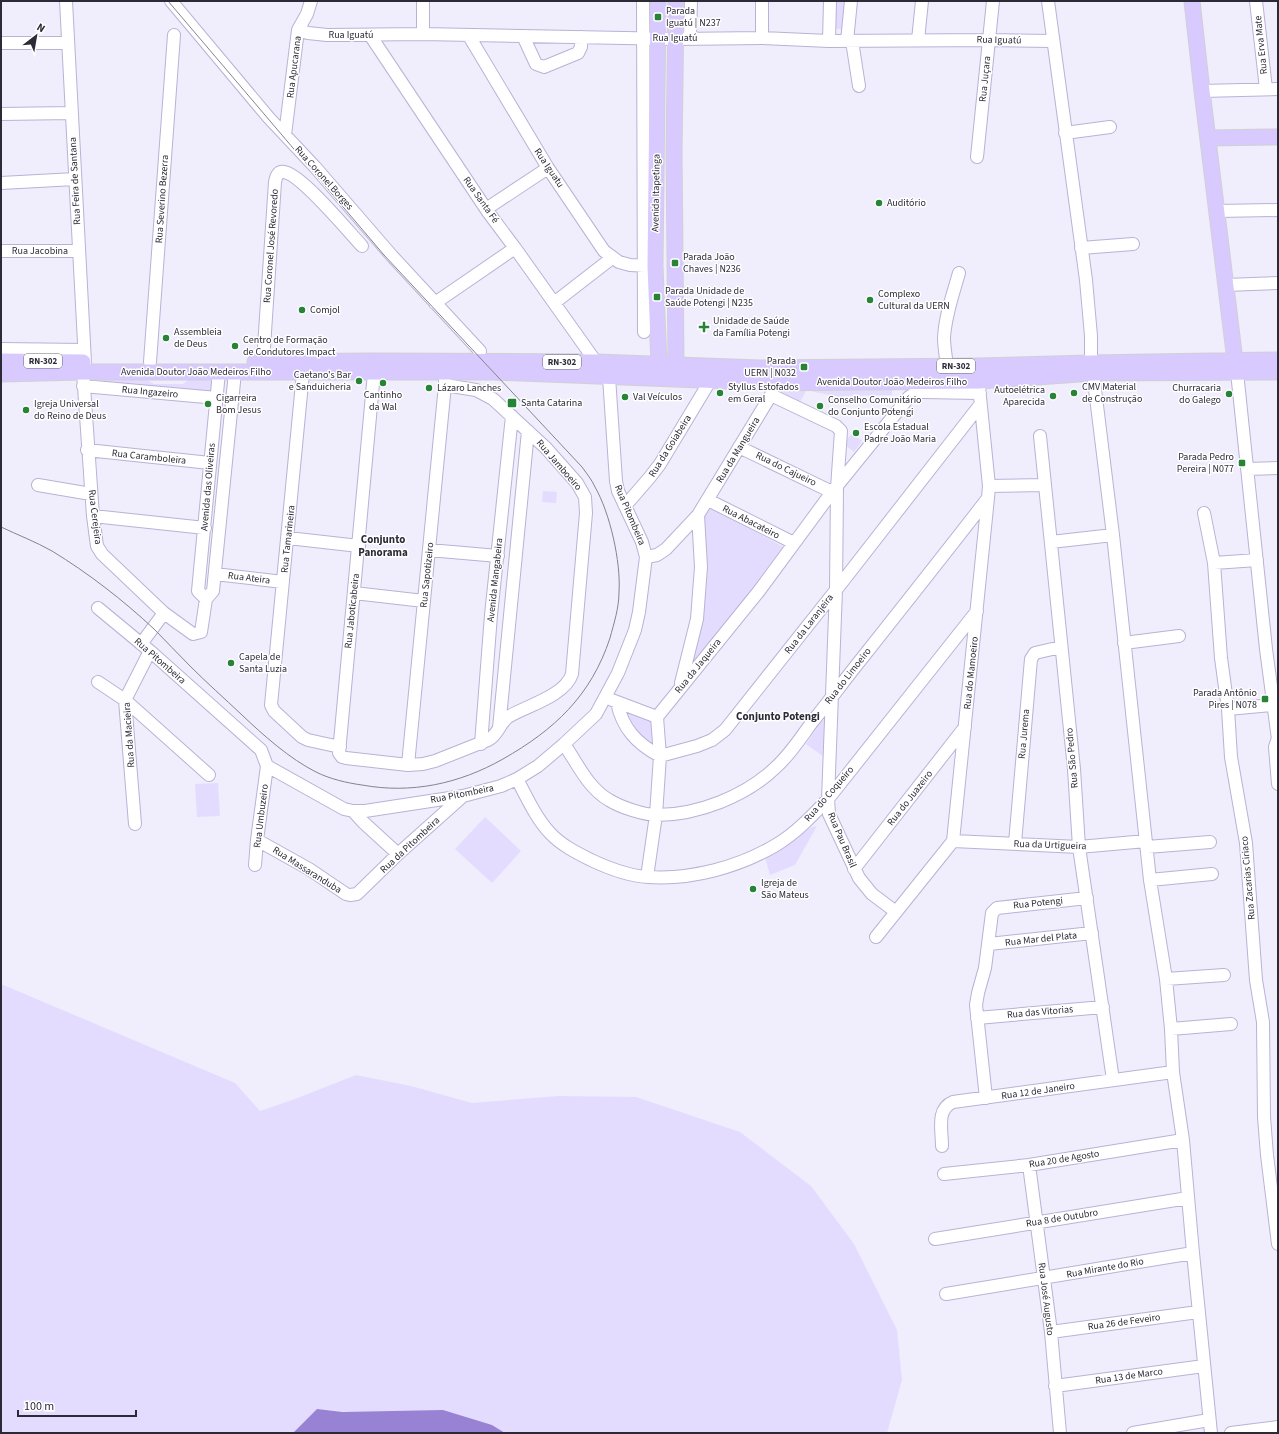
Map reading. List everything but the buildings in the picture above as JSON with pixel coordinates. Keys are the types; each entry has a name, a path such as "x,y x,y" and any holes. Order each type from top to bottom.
{"main road":[{"name":"Avenida Itapetinga","path":"658,1 656,153 649,266 659,334 659,364"},
{"name":"Avenida Itapetinga","path":"673,373 674,152 683,39 676,1"},
{"path":"1192,1 1236,366"},
{"path":"656,134 675,134"},
{"path":"1208,138 1278,137"},
{"path":"656,153 674,152"},
{"path":"638,364 648,355 659,334"},
{"name":"Avenida Doutor João Medeiros Filho","path":"1,361 84,367 219,372 374,373 445,379 493,372 632,378 673,373 759,368 1015,365 1092,368 1236,366 1278,360"},
{"name":"Avenida Doutor João Medeiros Filho","path":"1,374 150,362 206,363 371,361 596,362 659,364"},
{"path":"659,364 673,373"},
{"path":"960,382 975,377 1014,374 1016,368 1015,365"},
{"name":"Avenida Doutor João Medeiros Filho","path":"1236,366 1278,372"},
{"path":"853,382 855,376 861,374 893,373 907,367"},
{"name":"Avenida Doutor João Medeiros Filho","path":"673,373 706,380 773,389 853,382 960,382 980,393 1092,368"}],"street":[{"name":"Rua Feira de Santana","path":"66,1 84,367"},
{"name":"Rua Coronel Borges","path":"171,1 285,135 315,167 392,256 480,352"},
{"name":"Rua Apucarana","path":"285,135 298,30 312,1"},
{"path":"423,1 423,34"},
{"name":"Avenida Itapetinga","path":"643,1 642,38 649,266 644,332"},
{"name":"Avenida Itapetinga","path":"683,39 691,1"},
{"path":"762,1 762,38"},
{"path":"829,41 830,1"},
{"path":"851,1 850,41 859,86"},
{"path":"918,40 922,1"},
{"name":"Rua Juçara","path":"977,157 993,1"},
{"path":"1048,1 1090,325 1092,368 1113,535 1150,880 1166,979 1171,1029 1173,1072 1183,1140 1198,1312 1211,1433"},
{"name":"Rua Erva Mate","path":"1256,1 1272,89"},
{"name":"Rua Iguatú","path":"298,30 327,36 423,34 658,39 762,38 829,41 1053,41"},
{"name":"Rua Severino Bezerra","path":"150,362 174,35"},
{"name":"Rua Santa Fé","path":"370,35 486,209 596,362"},
{"name":"Rua Iguatu","path":"468,36 548,168 604,251 619,262 630,265 649,266"},
{"path":"523,36 536,64 544,67 578,53 581,47 581,37"},
{"path":"1,43 68,44"},
{"path":"1202,91 1272,89"},
{"path":"1,114 72,114"},
{"path":"1065,133 1110,127"},
{"path":"486,209 548,168"},
{"name":"Rua Coronel José Revoredo","path":"263,362 275,182 276,176 279,172 292,175 311,190 362,246"},
{"path":"1,183 75,179"},
{"path":"1217,211 1278,210"},
{"path":"1081,248 1133,244"},
{"path":"435,303 515,248"},
{"name":"Rua Jacobina","path":"1,251 78,251"},
{"path":"554,303 612,258"},
{"path":"947,366 945,332 947,318 959,273"},
{"path":"1226,285 1278,283"},
{"name":"Rua Ingazeiro","path":"1,349 217,398"},
{"path":"1236,366 1257,560 1272,649 1275,692 1273,705 1278,739 1275,747 1278,784"},
{"name":"Rua Cerejeira","path":"84,367 87,450 93,516 99,550 164,613 190,633 196,634 201,630"},
{"name":"Avenida das Oliveiras","path":"206,599 198,591 219,372"},
{"name":"Avenida das Oliveiras","path":"201,630 206,599 212,591 215,574 235,372"},
{"name":"Rua Tamarineira","path":"303,373 271,705 274,711 302,737 339,750"},
{"name":"Rua Jaboticabeira","path":"339,750 374,373"},
{"name":"Rua Pitombeira","path":"353,812 463,796 501,786 517,779 538,766 596,714 618,673 635,630 639,612 646,557 642,542 618,490 616,481 609,377"},
{"name":"Rua Jamboeiro","path":"445,379 482,392 493,399 554,456 577,483 585,497 586,513 572,674 562,688 538,703 509,717 499,728"},
{"name":"Rua Sapotizeiro","path":"408,765 445,379"},
{"name":"Rua da Goiabeira","path":"625,506 650,478 660,464 706,380"},
{"name":"Rua Pau Brasil","path":"773,389 836,426 841,431 834,490 836,590 828,799 829,814 859,878 872,894 896,912"},
{"name":"Rua da Mangueira","path":"646,557 657,555 666,549 698,515 773,389"},
{"name":"Rua da Jaqueira","path":"657,717 759,591 834,490 912,394 923,392 980,393"},
{"name":"Rua do Mamoeiro","path":"953,840 989,492 980,393"},
{"name":"Rua da Laranjeira","path":"660,756 698,746 712,740 725,730 836,590 980,393"},
{"name":"Avenida Mangabeira","path":"481,744 491,616 512,416"},
{"name":"Avenida Mangabeira","path":"499,728 528,431"},
{"name":"Rua São Pedro","path":"1040,436 1074,769 1079,847 1113,1080"},
{"name":"Rua do Cajueiro","path":"739,447 834,490"},
{"name":"Rua Caramboleira","path":"87,450 210,463"},
{"path":"1247,469 1278,468"},
{"path":"38,485 92,494"},
{"path":"989,492 1044,485"},
{"name":"Rua do Limoeiro","path":"564,744 596,791 608,800 627,809 656,816 678,813 722,802 741,793 759,782 776,768 794,747 989,492"},
{"name":"Rua Abacateiro","path":"708,500 794,543"},
{"name":"Rua Zacarias Ciriaco","path":"1204,513 1214,563 1221,658 1228,709 1231,756 1246,843 1256,980 1263,1022 1264,1117 1267,1155 1278,1244"},
{"path":"679,688 697,619 701,567 698,515"},
{"path":"93,516 205,528"},
{"path":"1050,542 1113,535"},
{"path":"288,538 359,546"},
{"path":"429,550 498,556"},
{"path":"1214,563 1257,560"},
{"name":"Rua Ateira","path":"215,574 283,582"},
{"path":"354,593 424,601"},
{"name":"Rua Pitombeira","path":"98,608 146,648 261,750 267,766"},
{"name":"Rua do Coqueiro","path":"517,779 538,817 551,834 566,846 599,864 615,870 647,877 695,874 723,868 776,844 810,819 828,799 977,611"},
{"name":"Rua da Macieira","path":"135,824 125,700 146,648 164,613"},
{"path":"491,616 509,618"},
{"path":"1124,643 1179,636"},
{"name":"Rua Jurema","path":"1014,843 1031,659 1036,653 1061,648"},
{"path":"98,682 125,700 209,775"},
{"path":"605,698 657,717 660,756 656,816 647,877"},
{"path":"617,702 619,714 632,736 640,744 660,756"},
{"path":"1228,709 1273,705"},
{"name":"Rua do Juazeiro","path":"854,869 965,727"},
{"path":"339,750 342,757 346,758 408,765 435,761 481,744 494,737 499,728"},
{"path":"267,766 335,804 353,812 398,854"},
{"name":"Rua Umbuzeiro","path":"255,865 267,766"},
{"name":"Rua da Pitombeira","path":"357,894 398,854 463,796"},
{"name":"Rua Massaranduba","path":"257,840 310,869 346,894 357,894"},
{"path":"876,938 953,840"},
{"name":"Rua da Urtigueira","path":"953,840 1079,847 1210,842"},
{"path":"1150,880 1212,874"},
{"name":"Rua Potengi","path":"989,944 992,913 997,908 1087,898"},
{"name":"Rua Mar del Plata","path":"989,944 1092,933"},
{"path":"986,1098 976,1005 989,944"},
{"path":"1166,979 1224,975"},
{"name":"Rua das Vitorias","path":"977,1018 1103,1007"},
{"path":"1171,1029 1231,1024"},
{"name":"Rua 12 de Janeiro","path":"942,1146 941,1114 945,1106 953,1102 1173,1072"},
{"name":"Rua 20 de Agosto","path":"944,1174 1029,1165 1183,1140"},
{"name":"Rua José Augusto","path":"1029,1165 1051,1332 1060,1433"},
{"name":"Rua 8 de Outubro","path":"935,1239 1188,1198"},
{"name":"Rua Mirante do Rio","path":"946,1294 1193,1253"},
{"name":"Rua 26 de Feveiro","path":"1051,1332 1198,1312"},
{"name":"Rua 13 de Marco","path":"1055,1386 1204,1366"},
{"path":"1133,1433 1154,1431 1209,1420"},
{"path":"1231,1433 1278,1427"}],"shaded area":[{"path":"834,1 847,1 844,29 833,29"},
{"path":"91,378 144,378 154,384 183,384 190,379 212,378 214,394 90,383"},
{"path":"892,385 892,395 841,397 814,392 807,389 798,406 773,394 776,387"},
{"path":"852,433 862,441 854,452 844,444"},
{"path":"543,491 557,492 556,503 542,502"},
{"path":"711,507 787,549 689,672 700,525"},
{"path":"629,712 643,717 655,724 653,742 650,748 623,714"},
{"path":"826,715 827,759 806,744"},
{"path":"218,783 220,816 197,817 195,784"},
{"path":"485,817 521,851 492,883 455,849"},
{"path":"817,826 795,865 770,875 765,857 775,853 812,827"},
{"path":"1,984 235,1083 260,1111 356,1075 411,1086 472,1103 558,1096 636,1097 740,1132 811,1186 854,1244 897,1330 902,1380 887,1433 505,1433 492,1425 317,1409 293,1433 1,1433"},
{"path":"317,1409 343,1412 443,1410 492,1425 505,1433 293,1433"}],"tram line":[{"path":"1,527 52,551 79,568 118,597 154,629 196,672 250,723 287,754 316,772 333,779 350,783 399,788 434,785 469,775 503,759 539,736 568,709 581,694 592,677 602,659 610,638 619,598 618,567 610,524 594,484 582,467 384,255 168,1"}],"place":[{"name":"Parada Iguatú | N237","path":"658,17"},
{"name":"Auditório","path":"879,203"},
{"name":"Parada João Chaves | N236","path":"675,263"},
{"name":"Parada Unidade de Saúde Potengi | N235","path":"657,297"},
{"name":"Complexo Cultural da UERN","path":"870,300"},
{"name":"Comjol","path":"302,310"},
{"name":"Unidade de Saúde da Família Potengi","path":"704,327"},
{"name":"Assembleia de Deus","path":"166,338"},
{"name":"Centro de Formação de Condutores Impact","path":"235,346"},
{"name":"Parada UERN | N032","path":"804,367"},
{"name":"Caetano's Bar e Sanduicheria","path":"359,381"},
{"name":"Cantinho da Wal","path":"383,383"},
{"name":"Lázaro Lanches","path":"429,388"},
{"name":"Styllus Estofados em Geral","path":"720,393"},
{"name":"CMV Material de Construção","path":"1074,393"},
{"name":"Churracaria do Galego","path":"1229,394"},
{"name":"Autoelétrica Aparecida","path":"1053,396"},
{"name":"Val Veículos","path":"625,397"},
{"name":"Santa Catarina","path":"512,403"},
{"name":"Cigarreira Bom Jesus","path":"208,404"},
{"name":"Conselho Comunitário do Conjunto Potengi","path":"820,406"},
{"name":"Igreja Universal do Reino de Deus","path":"26,410"},
{"name":"Escola Estadual Padre João Maria","path":"856,433"},
{"name":"Parada Pedro Pereira | N077","path":"1242,463"},
{"name":"Capela de Santa Luzia","path":"231,663"},
{"name":"Parada Antônio Pires | N078","path":"1265,699"},
{"name":"Igreja de São Mateus","path":"753,889"}],"district":[{"name":"Conjunto Panorama","path":"383,545"},
{"name":"Conjunto Potengi","path":"778,716"}]}
